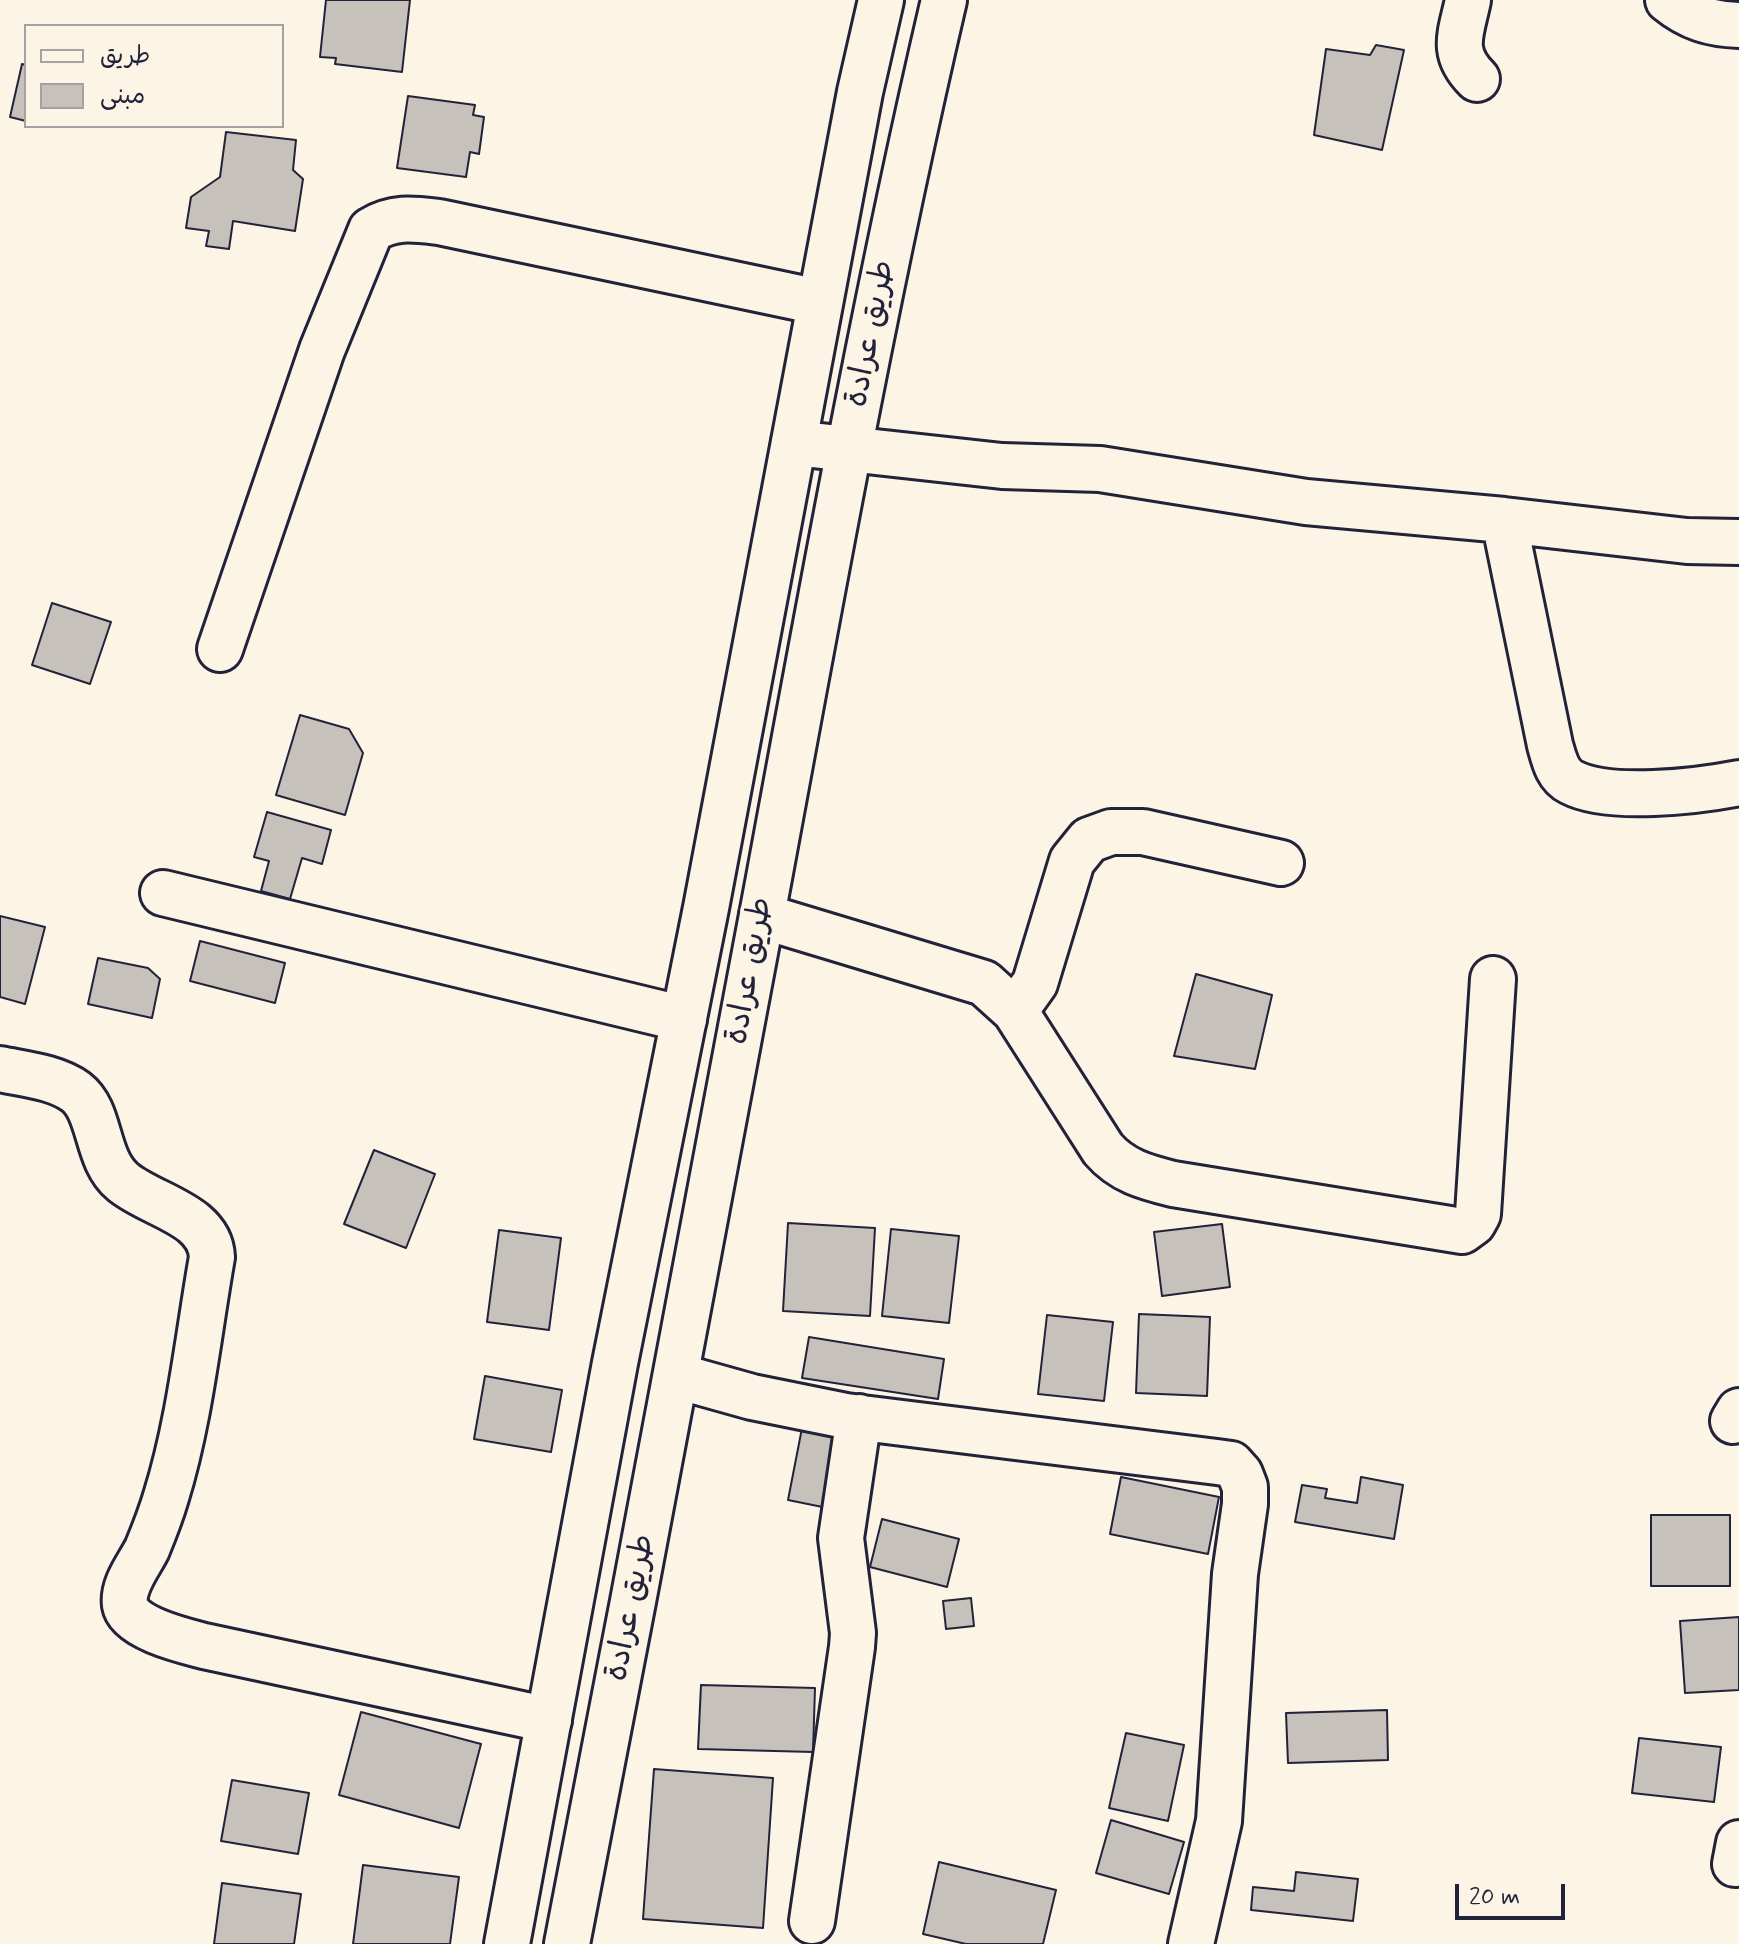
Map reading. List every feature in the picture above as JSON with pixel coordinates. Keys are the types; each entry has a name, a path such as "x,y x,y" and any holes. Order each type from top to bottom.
{"street":[{"path":"507,1944 819,302 881,0"},
{"name":"طريق عرادة","path":"567,1944 677,1376 848,450 899,199 944,0"},
{"path":"1468,0 1459,44 1460,57 1477,79"},
{"path":"1668,0 1692,17 1716,25 1739,25"},
{"path":"220,649 322,350 371,230 386,221 407,218 439,222 819,302"},
{"path":"794,443 1002,466 1100,469 1306,502 1687,541 1739,542"},
{"path":"1504,520 1558,771 1570,782 1609,791 1695,791 1739,783"},
{"path":"1015,1011 1035,983 1072,861 1089,840 1111,832 1143,832 1281,863"},
{"path":"163,893 684,1019"},
{"path":"762,916 984,983 1015,1011 1103,1149 1114,1162 1130,1172 1173,1184 1462,1231 1473,1223 1478,1214 1493,979"},
{"path":"0,1069 66,1086 78,1093 88,1105 109,1164 123,1182 190,1221 203,1230 211,1242 212,1257 178,1449 147,1548 129,1582 125,1604 129,1613 162,1634 204,1646 549,1720"},
{"path":"677,1376 752,1397 859,1417 1231,1464 1240,1474 1245,1487 1245,1504 1235,1574 1219,1821 1191,1944"},
{"path":"812,1921 852,1647 853,1633 841,1538 859,1417"}],"building":[{"path":"326,0 410,0 402,72 335,64 336,58 320,57"},
{"path":"1376,45 1404,50 1382,150 1314,135 1326,49 1370,55"},
{"path":"22,64 24,120 10,117"},
{"path":"408,96 475,105 473,115 484,117 479,154 470,152 466,177 397,168"},
{"path":"226,132 296,140 293,170 303,179 295,231 233,221 229,249 206,246 209,231 186,228 191,197 220,177"},
{"path":"52,603 111,622 90,684 32,665"},
{"path":"300,715 349,729 363,753 345,815 276,795"},
{"path":"267,812 331,830 322,864 302,858 290,899 261,891 269,861 254,857"},
{"path":"0,916 45,927 25,1004 0,997"},
{"path":"200,941 285,963 275,1003 190,981"},
{"path":"98,958 148,968 160,979 152,1018 88,1004"},
{"path":"1196,974 1272,995 1255,1069 1174,1056"},
{"path":"374,1150 435,1174 406,1248 344,1224"},
{"path":"788,1223 875,1228 870,1316 783,1311"},
{"path":"1222,1224 1230,1287 1162,1296 1154,1232"},
{"path":"891,1229 959,1236 949,1323 882,1316"},
{"path":"499,1230 561,1238 549,1330 487,1322"},
{"path":"1139,1314 1210,1317 1207,1396 1136,1393"},
{"path":"1047,1315 1113,1322 1104,1401 1038,1394"},
{"path":"809,1337 944,1359 938,1399 802,1378"},
{"path":"485,1376 562,1390 551,1452 474,1439"},
{"path":"803,1423 873,1438 857,1514 788,1500"},
{"path":"1121,1477 1219,1497 1208,1554 1110,1534"},
{"path":"1361,1477 1403,1485 1394,1539 1295,1522 1302,1485 1327,1489 1325,1498 1357,1503"},
{"path":"1651,1515 1730,1515 1730,1586 1651,1586"},
{"path":"882,1519 959,1539 947,1587 870,1567"},
{"path":"971,1598 974,1626 946,1629 943,1601"},
{"path":"1739,1617 1739,1690 1685,1693 1680,1621"},
{"path":"701,1685 815,1688 813,1752 698,1749"},
{"path":"1387,1710 1388,1760 1288,1763 1286,1713"},
{"path":"361,1712 481,1744 459,1828 339,1795"},
{"path":"1126,1733 1184,1745 1168,1821 1109,1808"},
{"path":"1639,1738 1721,1747 1714,1802 1632,1793"},
{"path":"654,1769 773,1778 763,1928 643,1919"},
{"path":"232,1780 309,1793 298,1854 221,1841"},
{"path":"1111,1820 1184,1842 1169,1894 1096,1873"},
{"path":"939,1862 1056,1890 1043,1944 966,1944 923,1934"},
{"path":"363,1865 459,1877 450,1944 353,1944"},
{"path":"1296,1872 1358,1879 1353,1921 1251,1910 1253,1887 1294,1891"},
{"path":"222,1883 301,1894 294,1944 214,1944"}]}
